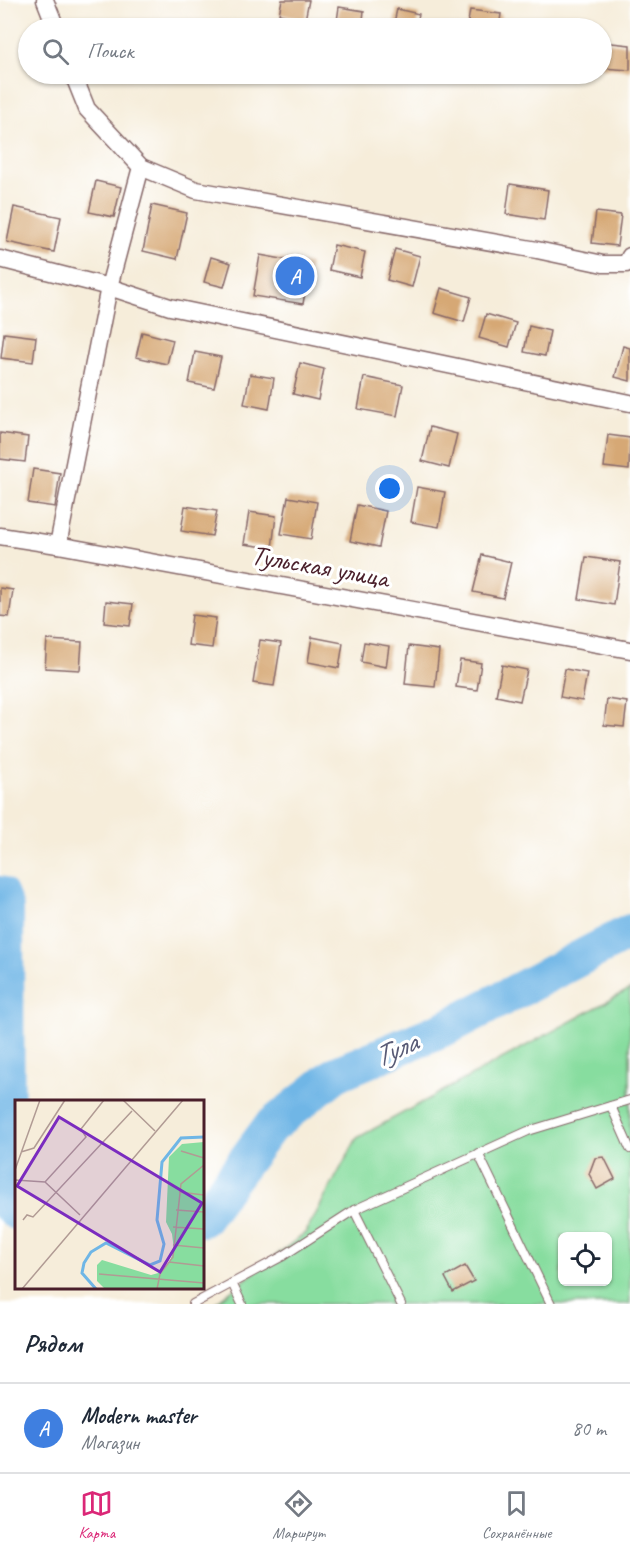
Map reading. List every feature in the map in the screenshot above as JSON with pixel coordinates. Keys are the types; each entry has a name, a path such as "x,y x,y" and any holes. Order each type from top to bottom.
{"street":[{"path":"45,0 52,18"},
{"path":"78,84 87,108 141,167 196,190 537,250 603,264 626,264 630,256"},
{"path":"58,545 109,287 141,167"},
{"path":"0,259 109,287 170,307 630,403"},
{"name":"Тульская улица","path":"0,536 630,650"}],"lane":[{"path":"192,1304 283,1256 354,1210 528,1131 630,1100"},
{"path":"611,1106 630,1149"},
{"path":"478,1153 551,1304"},
{"path":"354,1210 400,1304"},
{"path":"232,1283 242,1304"}],"green space":[{"path":"630,989 630,1304 214,1304 306,1232 357,1138"}],"building":[{"path":"282,0 309,0 305,18 279,14"},
{"path":"339,7 364,11 363,18 337,18"},
{"path":"397,9 419,14 418,18 395,18"},
{"path":"470,10 501,14 500,18 469,18"},
{"path":"612,43 630,45 630,70 612,69"},
{"path":"96,181 121,187 114,217 89,212"},
{"path":"510,184 548,190 544,220 506,214"},
{"path":"152,205 187,213 177,259 143,251"},
{"path":"14,207 61,217 54,252 7,242"},
{"path":"596,212 621,215 617,246 592,243"},
{"path":"334,245 365,252 360,277 329,270"},
{"path":"395,249 420,256 412,287 387,280"},
{"path":"260,255 310,264 303,304 253,296"},
{"path":"211,257 231,263 224,287 204,282"},
{"path":"441,288 471,297 464,322 434,313"},
{"path":"486,314 516,323 509,347 479,338"},
{"path":"529,326 550,331 545,356 524,352"},
{"path":"142,332 173,340 167,364 136,357"},
{"path":"4,333 36,337 33,362 1,358"},
{"path":"623,346 630,348 630,381 615,377"},
{"path":"195,352 221,357 214,388 189,383"},
{"path":"300,363 324,369 318,400 293,394"},
{"path":"250,374 274,378 269,409 244,404"},
{"path":"364,377 403,385 397,416 358,409"},
{"path":"430,427 457,434 449,468 422,461"},
{"path":"0,433 28,437 25,462 0,459"},
{"path":"608,435 630,438 629,470 604,467"},
{"path":"33,469 60,473 55,507 28,503"},
{"path":"417,487 445,492 439,527 411,522"},
{"path":"288,497 317,502 311,539 281,534"},
{"path":"357,505 386,511 379,547 350,541"},
{"path":"185,506 217,511 212,536 181,531"},
{"path":"249,512 276,516 272,548 244,544"},
{"path":"482,555 511,562 503,598 473,592"},
{"path":"586,557 620,562 614,605 579,599"},
{"path":"0,588 13,590 9,617 0,616"},
{"path":"106,601 133,604 130,626 104,623"},
{"path":"192,615 216,618 212,648 188,645"},
{"path":"312,637 343,643 339,668 308,662"},
{"path":"47,640 82,642 80,670 45,668"},
{"path":"260,640 281,643 274,686 253,683"},
{"path":"364,642 389,646 386,667 361,662"},
{"path":"409,646 439,650 435,687 405,684"},
{"path":"460,660 481,663 477,690 456,687"},
{"path":"502,665 527,670 520,701 496,696"},
{"path":"565,669 587,673 582,701 560,697"},
{"path":"607,699 627,702 624,727 604,725"},
{"path":"604,1157 615,1179 597,1189 589,1174 595,1158"},
{"path":"465,1266 474,1281 453,1292 445,1277"}],"waterway":[{"name":"Тула","path":"0,894 6,909 7,1203 15,1211"},
{"name":"Тула","path":"204,1216 270,1127 336,1074 448,1027 630,932"}],"place":[{"name":"Modern master","path":"295,276"}]}
